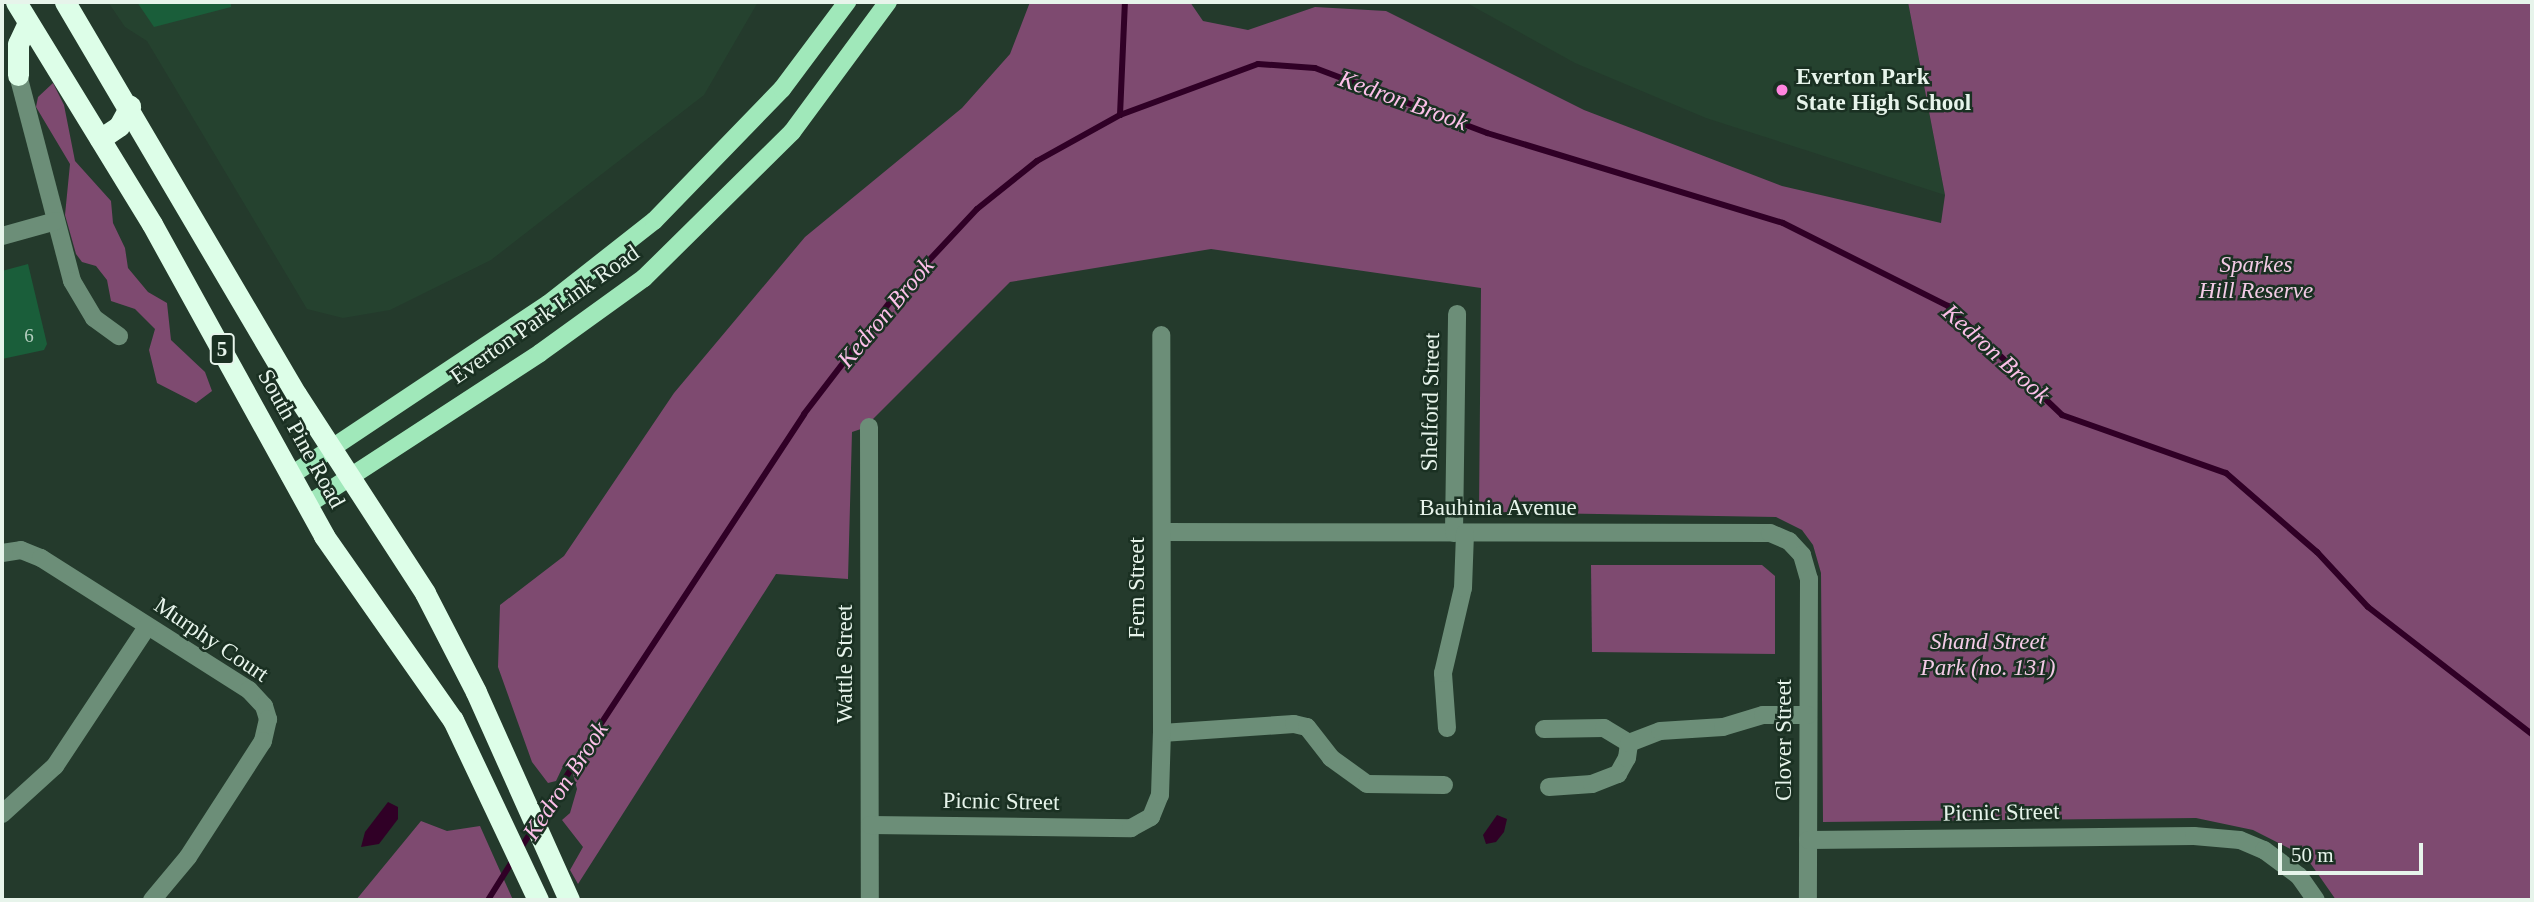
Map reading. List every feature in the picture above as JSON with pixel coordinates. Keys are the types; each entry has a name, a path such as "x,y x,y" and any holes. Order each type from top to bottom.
{"highway":[{"name":"South Pine Road","path":"16,2 100,139 307,505 363,594 431,683 484,780 538,900"},
{"name":"South Pine Road","path":"65,2 130,106 331,448 431,604 502,750 566,895"},
{"path":"18,75 18,44 28,23"},
{"path":"100,139 119,126 130,106"}],"main road":[{"name":"Everton Park Link Road","path":"290,476 548,304 654,221 782,89 847,2"},
{"name":"Everton Park Link Road","path":"307,505 645,278 792,132 888,2"}],"street":[{"path":"18,75 79,298 104,328 120,336"},
{"path":"2,236 56,221"},
{"name":"Shelford Street","path":"1447,728 1443,673 1463,588 1459,533 1457,314"},
{"name":"Fern Street","path":"1131,828 1151,817 1160,795 1161,335"},
{"name":"Wattle Street","path":"869,427 870,900"},
{"name":"Bauhinia Avenue","path":"1162,532 1770,533 1789,541 1802,555 1809,579"},
{"name":"Murphy Court","path":"2,553 30,552 254,695 268,719 263,741 188,857 152,900"},
{"name":"Clover Street","path":"1808,900 1809,579"},
{"path":"2,814 55,766 148,627"},
{"path":"1629,743 1660,731 1723,727 1763,715 1808,715"},
{"path":"1162,733 1294,724 1307,727 1331,758 1367,784 1444,785"},
{"path":"1544,729 1604,728 1629,743"},
{"path":"1549,788 1592,784 1618,774 1627,758 1629,743"},
{"name":"Picnic Street","path":"870,825 1131,828"},
{"name":"Picnic Street","path":"1808,840 2194,836 2240,840 2264,850 2299,876 2316,900"}],"shaded area":[{"path":"108,2 758,2 704,95 491,260 390,310 343,318 307,309 147,41 125,27"},
{"name":"Everton Park State High School","path":"1465,2 1908,2 1945,195 1706,118 1575,63"},
{"path":"388,802 398,807 398,819 379,844 361,847 365,832"},
{"path":"1497,815 1507,819 1504,832 1496,842 1486,844 1483,835"}],"green space":[{"path":"1030,2 1190,2 1203,21 1248,30 1315,7 1386,11 1584,110 1782,186 1941,223 1945,195 1908,2 2532,2 2532,900 2336,900 2306,857 2253,830 2196,818 1823,822 1821,573 1813,545 1802,530 1776,517 1479,512 1481,288 1211,249 1010,282 864,428 852,432 848,579 776,574 578,884 570,870 583,847 562,820 570,813 577,789 570,763 564,764 556,781 548,783 532,762 498,667 500,605 564,556 674,393 805,237 962,108 1010,54"},
{"path":"53,83 64,105 75,161 111,201 113,223 125,248 128,268 148,292 167,303 171,340 205,372 212,391 196,403 157,383 149,350 155,329 135,309 111,301 107,280 96,266 82,262 76,254 65,215 70,164 36,107 38,97"},
{"path":"1591,565 1762,565 1775,576 1775,654 1592,652"},
{"path":"421,821 447,831 480,826 513,900 356,900"}],"building":[{"path":"137,2 231,2 231,7 154,27"},
{"path":"28,264 47,344 44,350 2,359 2,271"}],"waterway":[{"path":"1120,115 1125,2"},
{"name":"Kedron Brook","path":"539,818 804,414 890,302 977,209 1037,161 1120,115 1258,64 1315,68 1487,133 1783,223 1948,306 2062,415 2226,473 2317,552 2368,607 2532,734"},
{"name":"Kedron Brook","path":"519,851 532,830"},
{"name":"Kedron Brook","path":"488,900 513,860"}],"place":[{"name":"Everton Park State High School","path":"1782,90"}],"park label":[{"name":"Sparkes Hill Reserve","path":"2256,278"},
{"name":"Shand Street Park (no. 131)","path":"1988,655"}]}
